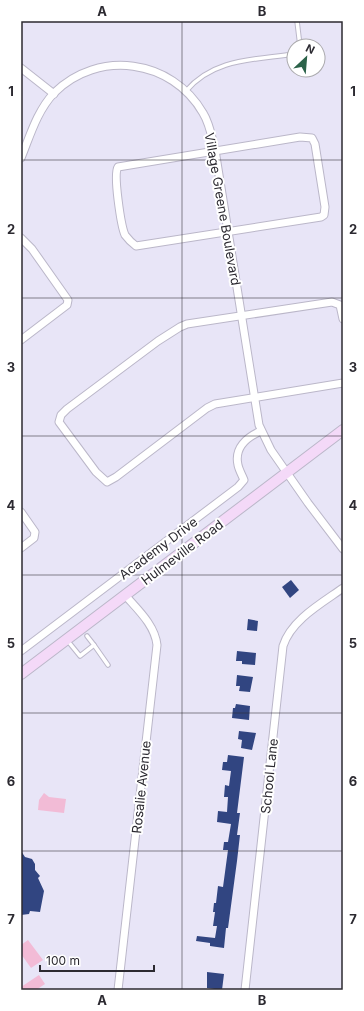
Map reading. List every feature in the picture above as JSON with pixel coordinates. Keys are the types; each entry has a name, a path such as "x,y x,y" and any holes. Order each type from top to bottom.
{"main road":[{"name":"Hulmeville Road","path":"21,674 343,430"}],"street":[{"name":"Village Greene Boulevard","path":"21,158 38,116 54,94 83,73 117,64 142,67 154,70 186,91 204,114 215,150 227,233 261,431 271,450 286,472 343,549"},
{"path":"21,68 54,94"},
{"path":"300,137 312,138 315,144 326,207 324,215 321,217 227,233 136,246 126,235 116,182 116,169 120,166 215,150 300,137"},
{"path":"21,238 32,249 68,300 67,304 21,340"},
{"path":"343,319 340,304 332,302 187,324 172,331 67,409 59,418 59,422 96,472 107,482 116,477 207,408 223,402 343,383"},
{"name":"Academy Drive","path":"21,651 238,487 244,480 237,465 239,452 247,438 261,431"},
{"path":"21,512 35,532 34,538 21,548"},
{"name":"School Lane","path":"245,990 283,646 294,625 343,588"},
{"name":"Rosalie Avenue","path":"118,990 157,645 155,634 150,626 125,594"}],"lane":[{"path":"297,21 299,38"},
{"path":"186,91 200,76 220,66 286,55"},
{"path":"87,636 108,665"},
{"path":"66,639 80,656 94,646"}],"shaded area":[{"path":"44,793 49,797 66,799 64,813 38,810 39,800"},
{"path":"28,940 43,960 31,968 21,954 21,945"},
{"path":"39,975 45,984 36,990 21,990 21,987"}],"building":[{"path":"291,580 299,590 290,598 282,587"},
{"path":"248,619 258,621 257,631 247,630"},
{"path":"237,651 256,653 255,665 242,664 242,661 236,661"},
{"path":"237,675 253,677 250,692 239,691 240,686 236,686"},
{"path":"236,704 250,706 249,720 232,718 233,708 235,708"},
{"path":"239,731 256,733 252,750 241,748 242,740 238,739"},
{"path":"228,755 244,757 237,813 240,813 237,835 240,835 224,948 210,946 210,943 196,941 197,936 215,938 217,926 213,926 215,912 213,912 214,903 216,903 218,886 223,887 228,850 223,850 224,842 228,842 231,824 217,822 218,811 227,812 228,797 224,797 225,785 229,786 231,771 222,770 223,762 227,762"},
{"path":"21,851 25,857 32,859 35,864 35,870 40,876 38,878 44,891 40,912 30,911 29,914 21,915"},
{"path":"207,972 224,974 222,990 207,988"}]}
